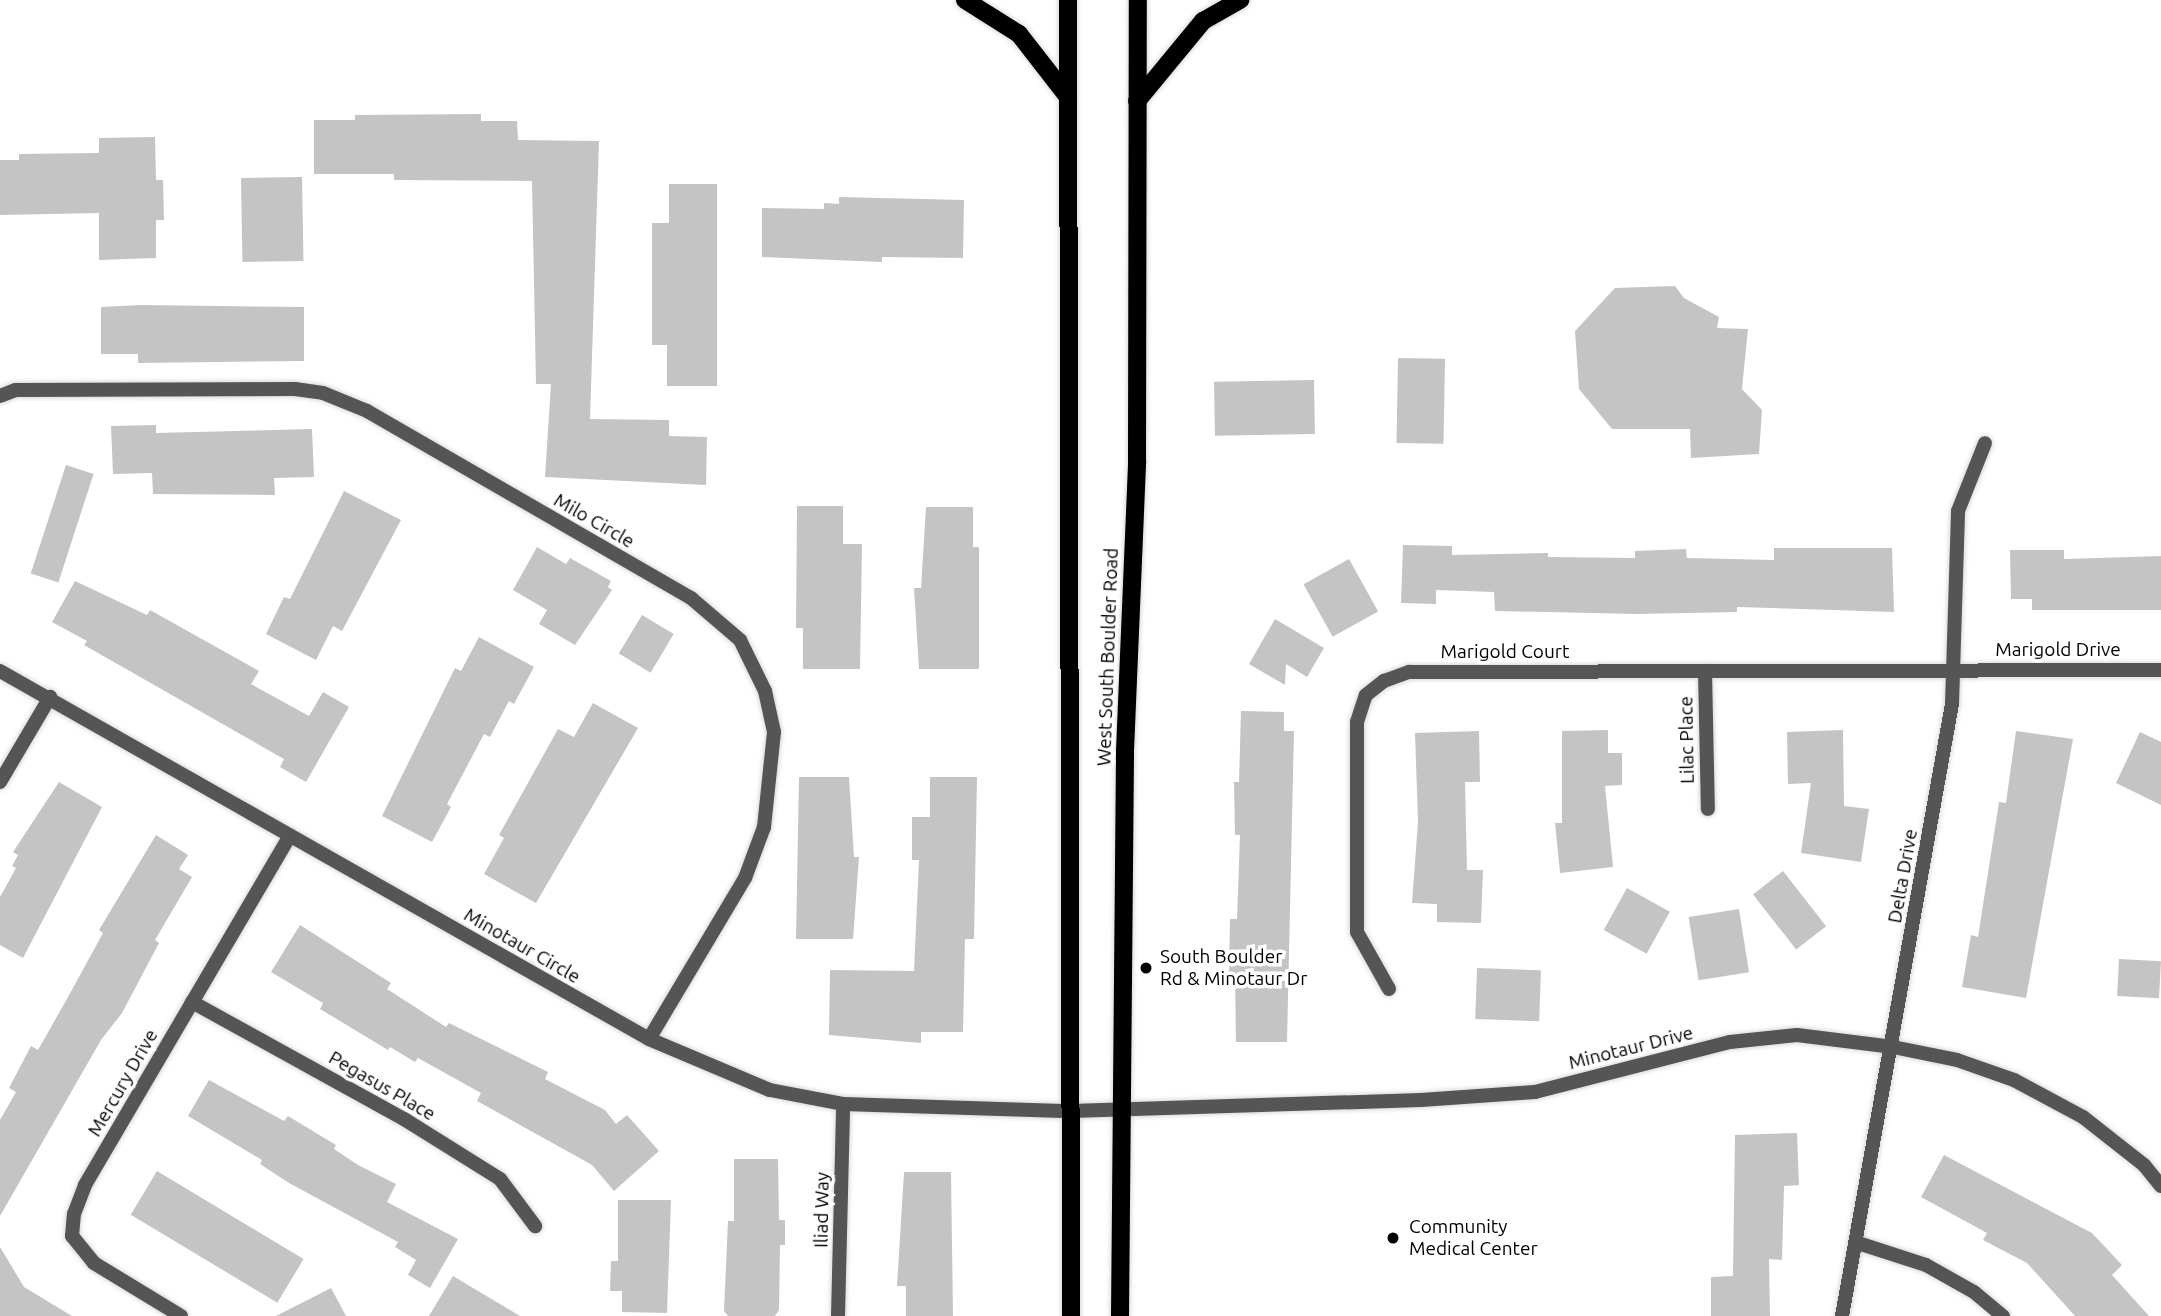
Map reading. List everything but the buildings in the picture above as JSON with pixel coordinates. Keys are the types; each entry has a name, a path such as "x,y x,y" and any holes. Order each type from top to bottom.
{"main road":[{"path":"965,0 1019,34 1068,97"},
{"name":"West South Boulder Road","path":"1068,0 1071,1316"},
{"name":"West South Boulder Road","path":"1120,1316 1125,751 1137,460 1138,0"},
{"path":"1138,101 1203,21 1240,0"}],"street":[{"name":"Milo Circle","path":"0,396 16,390 295,389 323,393 366,411 691,598 740,640 765,691 774,732 764,827 746,878 649,1039"},
{"name":"Delta Drive","path":"1842,1316 1893,1047 1955,668 1958,511 1985,443"},
{"name":"Marigold Drive","path":"1955,668 2161,670"},
{"name":"Marigold Court","path":"1389,989 1357,932 1357,722 1366,695 1409,672 1955,668"},
{"name":"Minotaur Circle","path":"0,671 649,1039 770,1090 843,1104 1071,1111"},
{"name":"Lilac Place","path":"1705,671 1708,809"},
{"path":"0,782 50,697"},
{"name":"Mercury Drive","path":"181,1316 94,1263 72,1236 85,1185 290,836"},
{"name":"Pegasus Place","path":"192,1002 404,1119 500,1179 535,1226"},
{"name":"Minotaur Drive","path":"1071,1111 1421,1100 1535,1092 1730,1042 1797,1035 1893,1047 1957,1060 2014,1080 2083,1118 2144,1166 2161,1186"},
{"name":"Iliad Way","path":"838,1316 843,1104"},
{"path":"1858,1242 1926,1265 1974,1292 2003,1316"}],"place":[{"name":"South Boulder Rd & Minotaur Dr","path":"1146,968"},
{"name":"Community Medical Center","path":"1393,1238"}]}
